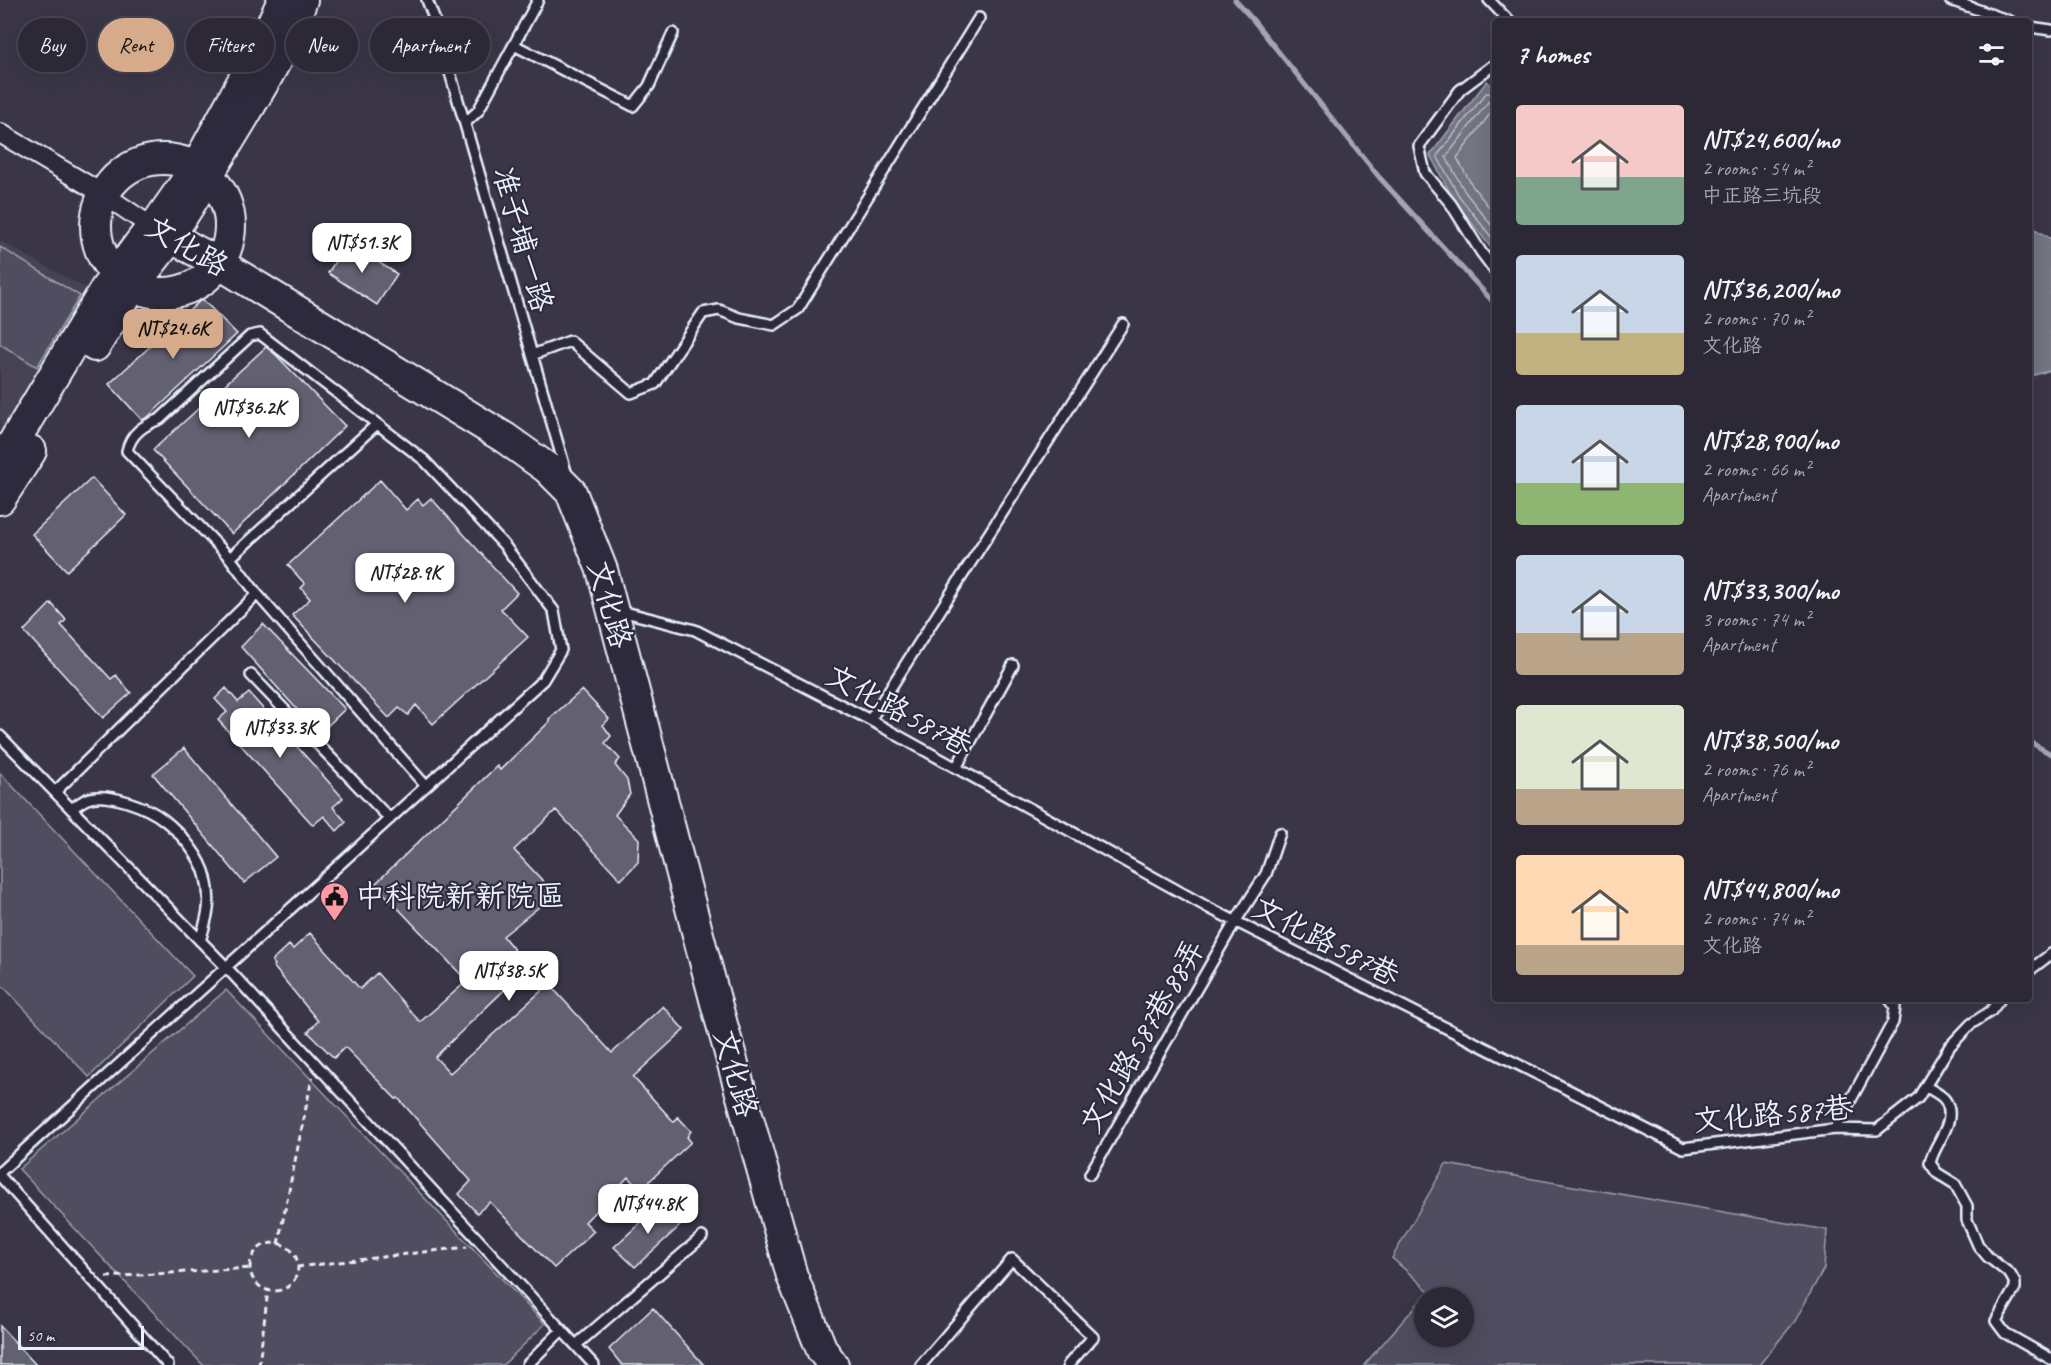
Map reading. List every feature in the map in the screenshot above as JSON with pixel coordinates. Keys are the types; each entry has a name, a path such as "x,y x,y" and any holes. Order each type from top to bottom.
{"main road":[{"path":"202,173 281,0"},
{"path":"0,499 124,281 162,232 271,74 296,23 303,0"},
{"path":"171,159 202,173 222,196 229,215 228,239 220,264 192,287 161,294 124,281 104,260 95,228 103,194 120,174 150,160 171,159"},
{"name":"文化路","path":"162,232 220,264 505,438 547,468 571,492 602,570 716,1004 792,1276 822,1350 833,1365"},
{"path":"0,465 100,298 124,281"}],"street":[{"name":"文化路","path":"0,133 162,232"}],"lane":[{"name":"准子埔一路","path":"427,0 465,123 571,492"},
{"path":"465,123 478,111 538,0"},
{"path":"1489,0 1506,18"},
{"path":"1950,0 2001,18"},
{"path":"532,355 570,341 631,393 655,384 703,314 719,310 739,318 774,325 798,309 979,18"},
{"path":"2032,27 2051,30"},
{"path":"514,45 633,106 650,86 674,33"},
{"path":"1492,66 1460,90 1419,146 1425,173 1451,204 1492,266"},
{"path":"870,720 1123,324"},
{"path":"168,1365 0,1174 543,680 561,650 554,611 504,545 424,460 260,334 250,336 160,419 144,425 129,441 127,451 230,558 257,594 425,785"},
{"path":"230,558 377,424"},
{"path":"55,792 257,594"},
{"name":"文化路587巷","path":"612,609 694,630 870,720 1235,921 1683,1148 1835,1130 1877,1130 1918,1098 1950,1046 1971,1024 1991,1011 1998,1002"},
{"path":"956,768 1013,665"},
{"path":"251,675 390,819"},
{"path":"0,736 226,968 594,1365"},
{"path":"71,809 87,799 108,796 138,806 164,819 197,855 206,878 209,911 200,941"},
{"name":"文化路587巷88弄","path":"1090,1174 1235,921 1266,873 1280,833"},
{"path":"2032,968 2051,954"},
{"path":"1835,1130 1893,1022 1895,1007 1892,1002"},
{"path":"1925,1086 1945,1099 1949,1112 1948,1125 1932,1151 1930,1163 1937,1173 1955,1184 1967,1206 1967,1220 1978,1245 1988,1257 2010,1274 2015,1282 2015,1288 1996,1321 2005,1333 2051,1359"},
{"path":"576,1345 702,1237"},
{"path":"921,1365 1012,1259 1093,1337 1068,1365"},
{"path":"527,1365 562,1330"}],"path":[{"path":"278,1244 315,1063"},
{"path":"270,1243 278,1244 292,1252 296,1259 296,1274 288,1286 268,1290 255,1282 250,1269 252,1258 256,1251 270,1243"},
{"path":"297,1267 483,1245"},
{"path":"90,1278 250,1269"},
{"path":"259,1365 268,1290"}],"shaded area":[{"path":"0,241 93,292 0,450"},
{"path":"0,247 80,296 37,367 0,344"},
{"path":"0,773 193,976 89,1077 0,983"},
{"path":"226,990 545,1324 503,1365 203,1365 19,1169"},
{"path":"1446,1164 1827,1230 1824,1268 1795,1321 1759,1365 1364,1365 1414,1308 1414,1347 1474,1347 1474,1287 1425,1287 1392,1258"}],"water":[{"path":"1487,81 1492,86 1492,249 1454,200 1430,155"},
{"path":"2032,227 2051,239 2051,370 2034,375 2032,372"}],"building":[{"path":"347,242 397,274 377,305 328,273"},
{"path":"202,299 237,334 148,417 142,420 109,384"},
{"path":"266,347 345,426 232,534 153,450"},
{"path":"92,478 126,515 67,571 32,534"},
{"path":"380,480 406,510 418,499 423,505 431,498 517,593 501,609 528,637 433,724 416,705 408,715 399,708 389,718 292,615 310,599 301,588 305,584 288,565"},
{"path":"51,603 66,620 61,625 111,679 116,675 131,693 103,718 24,631"},
{"path":"263,624 345,709 319,734 241,647"},
{"path":"226,688 238,702 249,693 343,798 333,807 346,822 337,831 324,816 313,825 218,720 227,712 215,699"},
{"path":"582,690 609,719 603,725 611,736 605,743 620,759 615,765 627,780 630,794 615,815 639,839 638,862 621,880 556,810 514,850 555,894 503,936 528,967 435,1057 450,1073 549,984 612,1053 663,1006 684,1030 633,1077 674,1122 678,1117 691,1131 687,1137 691,1142 640,1190 628,1177 585,1222 594,1231 554,1268 490,1202 477,1213 459,1194 471,1181 398,1098 396,1099 345,1047 334,1058 308,1032 318,1021 273,966 275,965 272,961 289,945 293,949 310,933 360,989 377,973 420,1022 467,981 375,884 497,766 500,770 550,721 549,719"},
{"path":"184,748 276,857 244,883 153,774"},
{"path":"663,1202 682,1224 635,1267 614,1247"},
{"path":"653,1308 704,1365 622,1365 609,1349"},
{"path":"0,1326 36,1365 0,1365"}],"waterway":[{"path":"1235,0 1379,177 1492,301"},
{"path":"2032,743 2051,754"}],"place":[{"name":"中科院新新院區","path":"334,922"}]}
